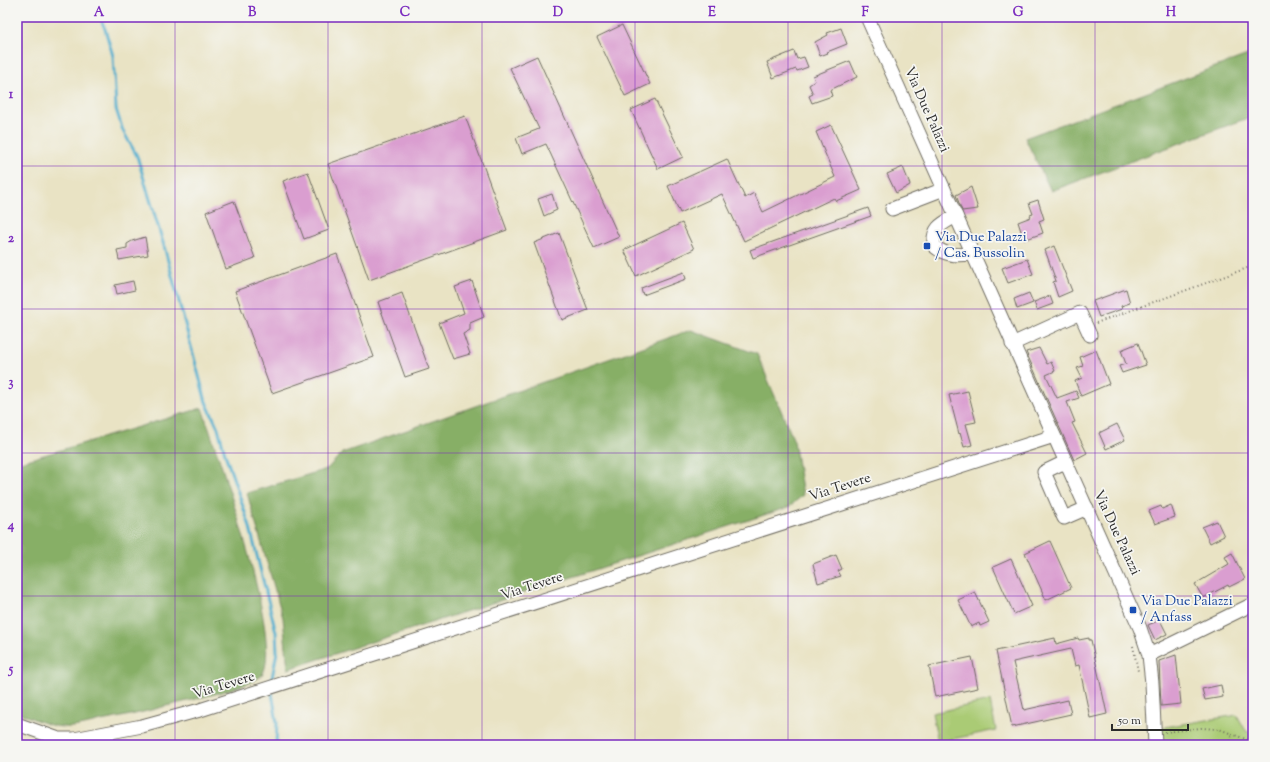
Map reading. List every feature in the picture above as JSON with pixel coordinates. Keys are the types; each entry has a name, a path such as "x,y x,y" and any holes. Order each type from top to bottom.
{"street":[{"name":"Via Due Palazzi","path":"868,17 974,254 1012,344 1124,589 1148,655 1152,683 1154,738"},
{"path":"892,210 944,189"},
{"path":"956,216 940,225 935,230 933,238 934,246 943,253 956,256 974,254"},
{"path":"1012,344 1080,313 1088,331"},
{"name":"Via Tevere","path":"17,724 57,742 142,726 200,710 1054,436"},
{"path":"1066,462 1044,472 1064,518 1087,508"},
{"path":"1148,655 1253,604"}],"path":[{"path":"1088,331 1253,266"},
{"path":"1154,738 1201,728 1219,729 1253,742"},
{"path":"1229,745 1232,734"}],"green space":[{"path":"1253,53 1253,116 1051,191 1025,138"},
{"path":"691,330 757,354 794,441 803,495 789,507 288,669 283,618 247,493 327,469 342,453"},
{"path":"202,408 233,503 257,589 265,628 266,658 261,676 244,685 216,694 77,726 63,727 51,725 17,712 17,463"},
{"path":"990,701 996,730 938,742 932,713"},
{"path":"1237,715 1246,731 1253,734 1253,745 1160,745 1159,728"}],"building":[{"path":"622,25 650,84 625,96 597,37"},
{"path":"841,28 847,44 820,56 815,42 828,35 827,33"},
{"path":"794,51 797,59 804,57 808,67 797,71 796,69 773,78 767,62"},
{"path":"537,56 619,237 594,248 546,144 522,154 516,138 539,129 510,68"},
{"path":"850,61 857,77 830,90 832,96 812,103 809,96 813,94 809,85 815,81 813,76"},
{"path":"655,99 683,157 658,169 631,110"},
{"path":"465,116 507,230 369,280 328,164"},
{"path":"831,125 861,190 836,201 834,198 744,241 722,194 680,213 668,186 727,159 745,198 754,193 763,212 835,177 816,132"},
{"path":"903,167 910,185 896,193 887,174"},
{"path":"308,172 329,230 304,239 283,181"},
{"path":"971,187 978,209 962,211 956,195"},
{"path":"552,194 557,210 544,216 538,199"},
{"path":"1038,200 1044,219 1039,221 1043,233 1024,240 1018,222 1031,217 1030,215 1033,214 1029,203"},
{"path":"234,201 255,258 226,269 206,212"},
{"path":"868,208 871,216 753,258 750,250"},
{"path":"682,223 694,249 636,276 624,250"},
{"path":"559,233 588,310 562,320 534,243"},
{"path":"145,237 148,255 119,260 117,250 127,248 127,244"},
{"path":"1054,246 1072,291 1058,297 1053,282 1056,281 1045,250"},
{"path":"337,254 374,357 272,393 235,291"},
{"path":"1027,259 1033,274 1008,283 1002,268"},
{"path":"684,272 686,279 643,295 641,288"},
{"path":"133,281 135,290 117,294 115,285"},
{"path":"472,281 484,317 470,323 470,330 463,334 470,354 453,359 439,323 464,313 455,287"},
{"path":"1126,289 1130,303 1121,306 1122,309 1099,317 1093,301"},
{"path":"402,293 429,369 405,377 378,302"},
{"path":"1029,293 1033,303 1017,309 1014,299"},
{"path":"1050,296 1053,304 1037,310 1034,302"},
{"path":"1138,343 1146,365 1122,373 1119,366 1126,364 1121,350"},
{"path":"1039,348 1047,364 1051,362 1055,371 1046,375 1057,398 1076,391 1079,398 1067,402 1075,422 1072,423 1087,453 1074,460 1026,352"},
{"path":"1096,350 1109,384 1081,396 1075,381 1082,378 1077,368 1083,366 1080,357"},
{"path":"968,391 976,422 966,424 972,445 964,447 960,433 959,434 949,395"},
{"path":"1117,424 1125,440 1106,449 1099,433"},
{"path":"1171,505 1175,517 1155,524 1149,511 1161,506 1162,509"},
{"path":"1217,521 1224,536 1210,543 1202,527"},
{"path":"1050,541 1071,588 1046,600 1025,553"},
{"path":"1232,553 1245,579 1229,587 1228,585 1203,598 1195,584 1229,564 1225,557"},
{"path":"836,555 842,569 838,571 841,576 818,583 813,564"},
{"path":"1011,559 1032,606 1014,614 993,567"},
{"path":"975,592 989,622 980,626 979,623 971,627 958,600"},
{"path":"1160,620 1167,634 1155,640 1148,625"},
{"path":"1055,638 1056,644 1078,638 1079,640 1089,638 1089,640 1091,640 1107,714 1090,718 1079,665 1075,666 1071,649 1013,662 1024,710 1068,700 1071,714 1012,727 996,651"},
{"path":"1176,655 1181,704 1161,706 1159,661"},
{"path":"972,657 978,688 935,697 929,666"},
{"path":"1221,685 1223,697 1205,700 1202,689"}],"waterway":[{"path":"100,17 113,56 116,109 123,131 137,156 164,246 206,402 218,428 226,457 249,524 276,632 277,652 271,683"},
{"path":"272,693 277,723 276,745"}],"place":[{"name":"Via Due Palazzi / Cas. Bussolin","path":"927,246"},
{"name":"Via Due Palazzi / Anfass","path":"1133,610"}]}
